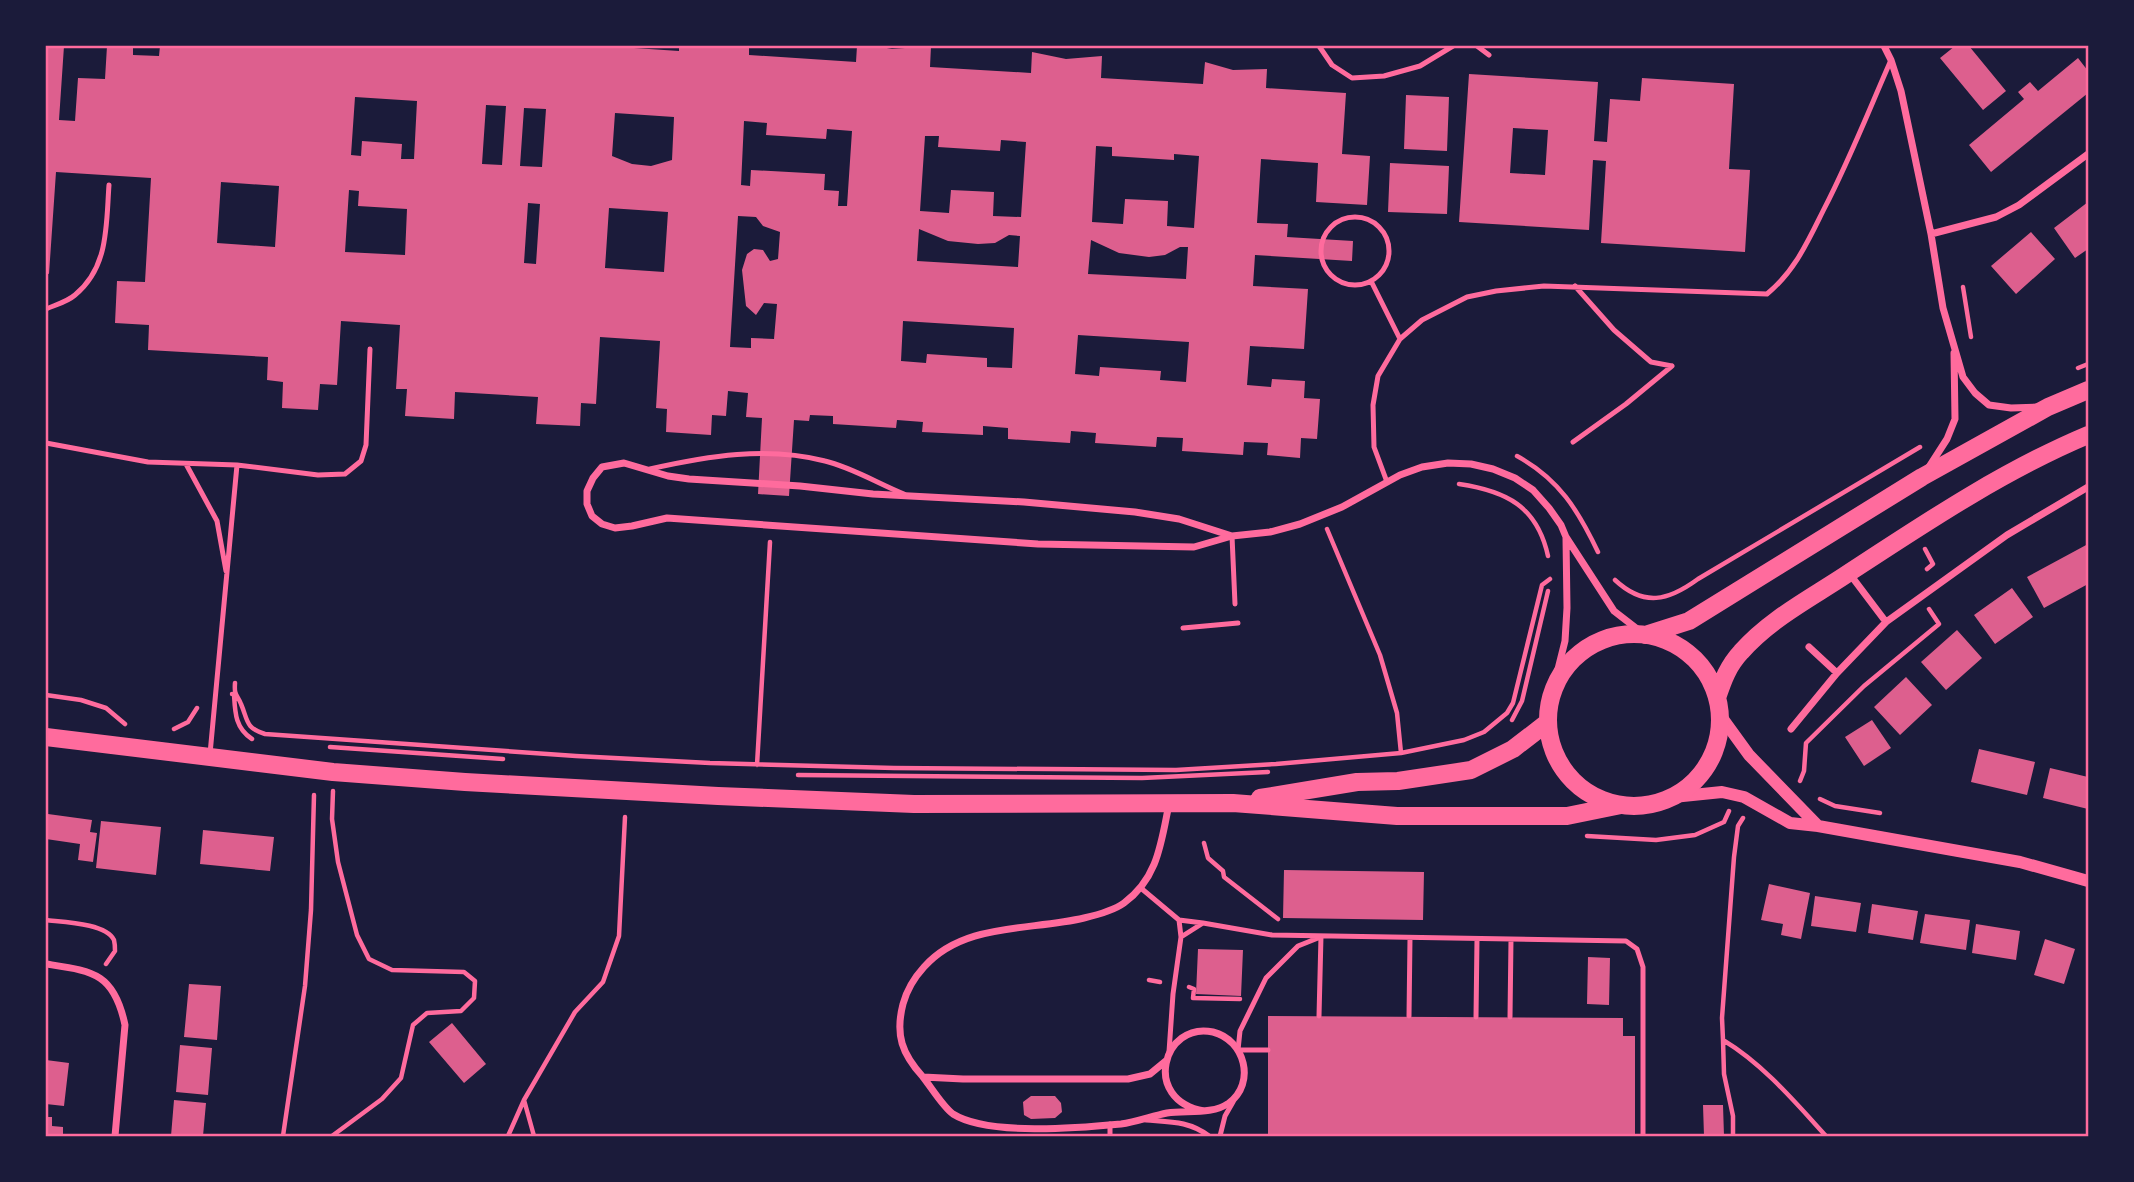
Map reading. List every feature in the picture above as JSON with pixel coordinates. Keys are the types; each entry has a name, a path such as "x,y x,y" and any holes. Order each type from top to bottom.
{"main road":[{"path":"1645,635 1689,621 1922,477 2048,407 2088,390"},
{"path":"46,737 333,772 757,798 915,804 1233,803 1397,816 1567,816 1621,805 1650,804 1673,797 1695,780 1705,768 1713,754 1718,736 1718,707 1727,670 1741,651 1761,632 1931,520 2011,474 2088,435"},
{"path":"1621,805 1600,799 1581,788 1560,764 1551,744 1548,722 1550,701 1563,671 1586,649 1603,640 1622,635 1645,635 1668,641 1686,652 1705,672 1718,707"},
{"path":"1233,803 1357,782 1398,780 1471,769 1513,749 1548,722"}],"street":[{"path":"1884,46 1901,91 1931,234 1943,308 1963,377 1989,405 2011,408 2048,407"},
{"path":"1931,234 1996,216 2019,205 2088,154"},
{"path":"1922,477 1947,439 1955,419 1953,342"},
{"path":"1232,536 1178,519 1135,512 689,479 668,476 624,463 602,467 587,491 587,504 592,516 602,524 615,527 667,518 1038,544 1194,547 1232,536 1270,532 1321,516 1422,467 1448,463 1471,464 1516,478 1533,490 1561,525 1614,611 1645,635"},
{"path":"1791,729 1837,673 1886,622 2007,535 2088,487"},
{"path":"1550,701 1565,641 1566,537"},
{"path":"1849,573 1886,622"},
{"path":"1809,648 1837,673"},
{"path":"1718,707 1749,755 1818,826"},
{"path":"1673,797 1722,792 1744,797 1790,823 2020,862 2088,881"},
{"path":"923,1077 1128,1079 1150,1074 1168,1056 1177,1042 1199,1031 1224,1036 1238,1050 1244,1067 1243,1081 1238,1093 1229,1103 1217,1109 1169,1113 1110,1124 1049,1128 985,1126 952,1113 909,1062 901,1040 899,1018 906,993 916,975 933,956 953,944 987,933 1100,914 1121,905 1142,888 1158,856 1168,804"},
{"path":"46,964 86,970 97,975 116,996 122,1009 125,1025 115,1136"},
{"path":"1168,1056 1165,1079 1170,1091 1179,1102 1204,1111"}],"lane":[{"path":"1319,46 1332,65 1352,78 1384,76 1420,66 1453,46"},
{"path":"1477,46 1489,55"},
{"path":"1387,482 1374,447 1373,405 1378,376 1400,339 1422,320 1467,298 1532,287 1575,286 1596,289 1767,294 1782,282 1800,258 1844,170 1891,60"},
{"path":"46,309 74,297 93,276 105,248 108,185"},
{"path":"1352,216 1364,217 1375,222 1389,241 1387,264 1371,281 1361,285 1341,282 1326,269 1321,248 1324,236 1340,220 1352,216"},
{"path":"1371,281 1400,339"},
{"path":"1573,442 1626,404 1672,366 1651,362 1614,330 1575,286"},
{"path":"46,443 148,462 237,465 318,475 345,474 361,461 366,445 370,349"},
{"path":"650,469 722,455 796,457 826,461 909,496"},
{"path":"186,464 216,521 227,581"},
{"path":"210,758 237,465"},
{"path":"1232,536 1235,604"},
{"path":"1183,628 1238,623"},
{"path":"1142,888 1178,920 1272,935 1626,941 1637,949 1643,967 1643,1136"},
{"path":"1168,1056 1181,937 1178,920"},
{"path":"1181,937 1203,923"},
{"path":"1268,1050 1238,1050 1240,1031 1251,1006 1266,978 1290,954 1321,936"},
{"path":"1320,1016 1321,936"},
{"path":"1409,1016 1410,938"},
{"path":"1476,1017 1477,939"},
{"path":"1510,1017 1511,939"},
{"path":"1220,1136 1225,1116 1238,1093"},
{"path":"1139,1120 1187,1124 1209,1136"},
{"path":"1110,1124 1110,1136"}],"path":[{"path":"1963,287 1973,347"},
{"path":"1686,588 1851,486 1920,447"},
{"path":"1459,484 1483,487 1505,495 1520,505 1532,517 1541,534 1549,566"},
{"path":"1321,516 1380,655 1397,713 1401,753"},
{"path":"757,765 771,525"},
{"path":"234,694 252,728 265,734 576,756 757,765 907,768 1176,769 1289,763 1401,753 1464,740 1484,732 1507,713 1513,703 1542,585 1550,578 1522,701 1515,717 1508,724"},
{"path":"235,681 237,722 244,734 255,741"},
{"path":"46,695 81,700 106,708 123,723 132,726"},
{"path":"171,731 188,722 198,705"},
{"path":"321,746 510,760"},
{"path":"794,775 1142,778 1281,771"},
{"path":"332,1136 382,1099 401,1078 413,1025 427,1013 461,1011 474,998 475,981 464,972 392,970 369,959 358,935 338,862 332,819 333,772"},
{"path":"283,1136 304,986 314,795"},
{"path":"1733,1136 1733,1116 1724,1074 1722,1018 1738,826 1752,802"},
{"path":"508,1136 524,1100 575,1012 603,982 619,936 625,817"},
{"path":"1204,843 1208,858 1223,871 1224,877 1284,923"},
{"path":"46,920 90,926 105,931 114,940 115,951 97,975"},
{"path":"1149,980 1194,989 1193,998 1245,999 1251,1006"},
{"path":"1723,1040 1752,1060 1791,1097 1826,1136"},
{"path":"524,1100 534,1136"}],"building":[{"path":"46,46 64,46 59,120 75,121 78,78 105,79 107,46 133,46 133,55 159,56 160,46 619,46 679,51 679,46 749,46 749,55 856,62 857,46 892,49 931,46 930,67 1031,73 1032,52 1066,59 1102,56 1101,78 1203,84 1205,62 1233,70 1267,69 1266,88 1346,93 1342,154 1370,156 1367,205 1316,202 1318,163 1261,159 1257,223 1288,224 1287,237 1353,241 1352,261 1255,255 1253,286 1308,289 1304,349 1250,346 1247,385 1271,387 1272,379 1305,381 1304,398 1320,399 1317,439 1301,438 1300,458 1267,455 1268,443 1244,442 1243,455 1182,451 1183,438 1157,437 1156,447 1095,443 1096,433 1071,431 1070,443 1008,439 1008,428 983,426 983,435 922,432 923,422 897,420 896,428 833,424 833,416 810,415 809,421 794,420 789,496 758,494 762,418 746,417 748,393 728,391 726,416 712,415 711,435 666,432 667,409 656,408 660,341 600,337 596,404 581,403 580,426 536,424 538,397 455,392 454,419 405,416 407,389 396,389 400,325 341,321 337,385 320,384 318,410 282,408 283,382 267,380 268,357 148,350 149,325 115,323 117,281 145,282 151,178 56,172 49,274 46,273","holes":["355,97 417,101 414,159 401,159 402,144 362,141 361,156 351,155","486,105 506,106 502,165 482,164","524,108 546,109 542,167 520,166","615,113 674,117 672,160 651,166 632,164 612,156","744,121 767,123 766,135 826,139 827,129 852,131 847,206 838,206 839,191 824,190 825,174 751,170 750,186 741,185","925,136 939,136 938,147 1000,151 1001,140 1026,142 1021,217 993,216 994,192 951,190 949,213 920,211","1096,146 1112,147 1112,156 1174,160 1174,154 1199,156 1194,228 1167,226 1168,201 1125,199 1123,224 1092,222","221,182 279,186 275,247 217,243","349,190 359,191 358,206 407,209 405,255 345,252","528,203 540,204 536,264 524,263","609,208 668,212 664,272 605,268","738,216 756,217 763,226 780,232 778,259 770,261 763,250 754,249 747,254 742,270 746,306 756,315 764,303 777,304 774,339 751,338 751,348 730,347","919,229 948,241 978,244 995,243 1009,235 1020,236 1018,267 917,261","1091,240 1119,253 1149,257 1188,247 1186,279 1088,274","903,321 1014,328 1012,368 987,367 987,358 927,354 926,363 901,361","1078,335 1189,342 1186,382 1160,380 1161,371 1100,367 1099,376 1075,374"]},
{"path":"1955,46 1969,46 2006,91 1983,110 1940,58"},
{"path":"2078,58 2088,71 2088,93 1991,172 1969,145 2024,99 2018,92 2030,82 2038,91"},
{"path":"1469,74 1598,82 1594,141 1607,142 1610,99 1640,101 1642,78 1734,84 1729,169 1750,170 1745,252 1601,243 1606,161 1593,160 1589,230 1459,222","holes":["1513,128 1548,130 1545,175 1510,173"]},
{"path":"1406,95 1449,97 1447,151 1404,149"},
{"path":"1390,163 1449,166 1447,214 1388,212"},
{"path":"2088,202 2088,249 2075,258 2054,228"},
{"path":"2031,232 2055,259 2016,294 1991,266"},
{"path":"2088,544 2088,584 2044,608 2027,577"},
{"path":"2012,588 2033,617 1995,644 1974,615"},
{"path":"1957,630 1982,658 1946,690 1921,662"},
{"path":"1906,677 1932,705 1900,735 1874,707"},
{"path":"1872,720 1891,748 1864,766 1845,737"},
{"path":"1979,749 2035,762 2027,795 1971,782"},
{"path":"2050,768 2088,777 2088,809 2043,798"},
{"path":"48,814 92,820 90,832 97,833 93,862 78,860 80,844 46,839"},
{"path":"101,821 161,827 156,875 96,868"},
{"path":"203,830 274,837 270,871 200,864"},
{"path":"1284,870 1424,872 1423,920 1283,918"},
{"path":"1769,884 1810,893 1801,939 1781,935 1783,924 1761,920"},
{"path":"1815,896 1861,903 1856,932 1811,926"},
{"path":"1872,904 1918,911 1913,940 1868,933"},
{"path":"1925,914 1970,920 1966,950 1920,943"},
{"path":"1976,924 2020,931 2016,960 1972,953"},
{"path":"2045,939 2075,949 2064,984 2034,975"},
{"path":"1198,949 1243,950 1241,996 1196,994"},
{"path":"1588,957 1610,958 1609,1005 1587,1004"},
{"path":"189,984 221,986 217,1040 184,1037"},
{"path":"1268,1016 1623,1018 1623,1036 1635,1036 1635,1136 1268,1136"},
{"path":"452,1023 486,1064 464,1083 429,1042"},
{"path":"180,1045 212,1048 208,1095 176,1092"},
{"path":"46,1060 69,1063 64,1106 46,1104"},
{"path":"1031,1096 1055,1096 1061,1103 1062,1112 1055,1118 1031,1119 1024,1115 1023,1102"},
{"path":"174,1100 206,1103 203,1136 171,1136"},
{"path":"1703,1105 1723,1105 1724,1136 1704,1136"},
{"path":"46,1117 52,1117 52,1126 63,1127 63,1136 46,1136"}]}
